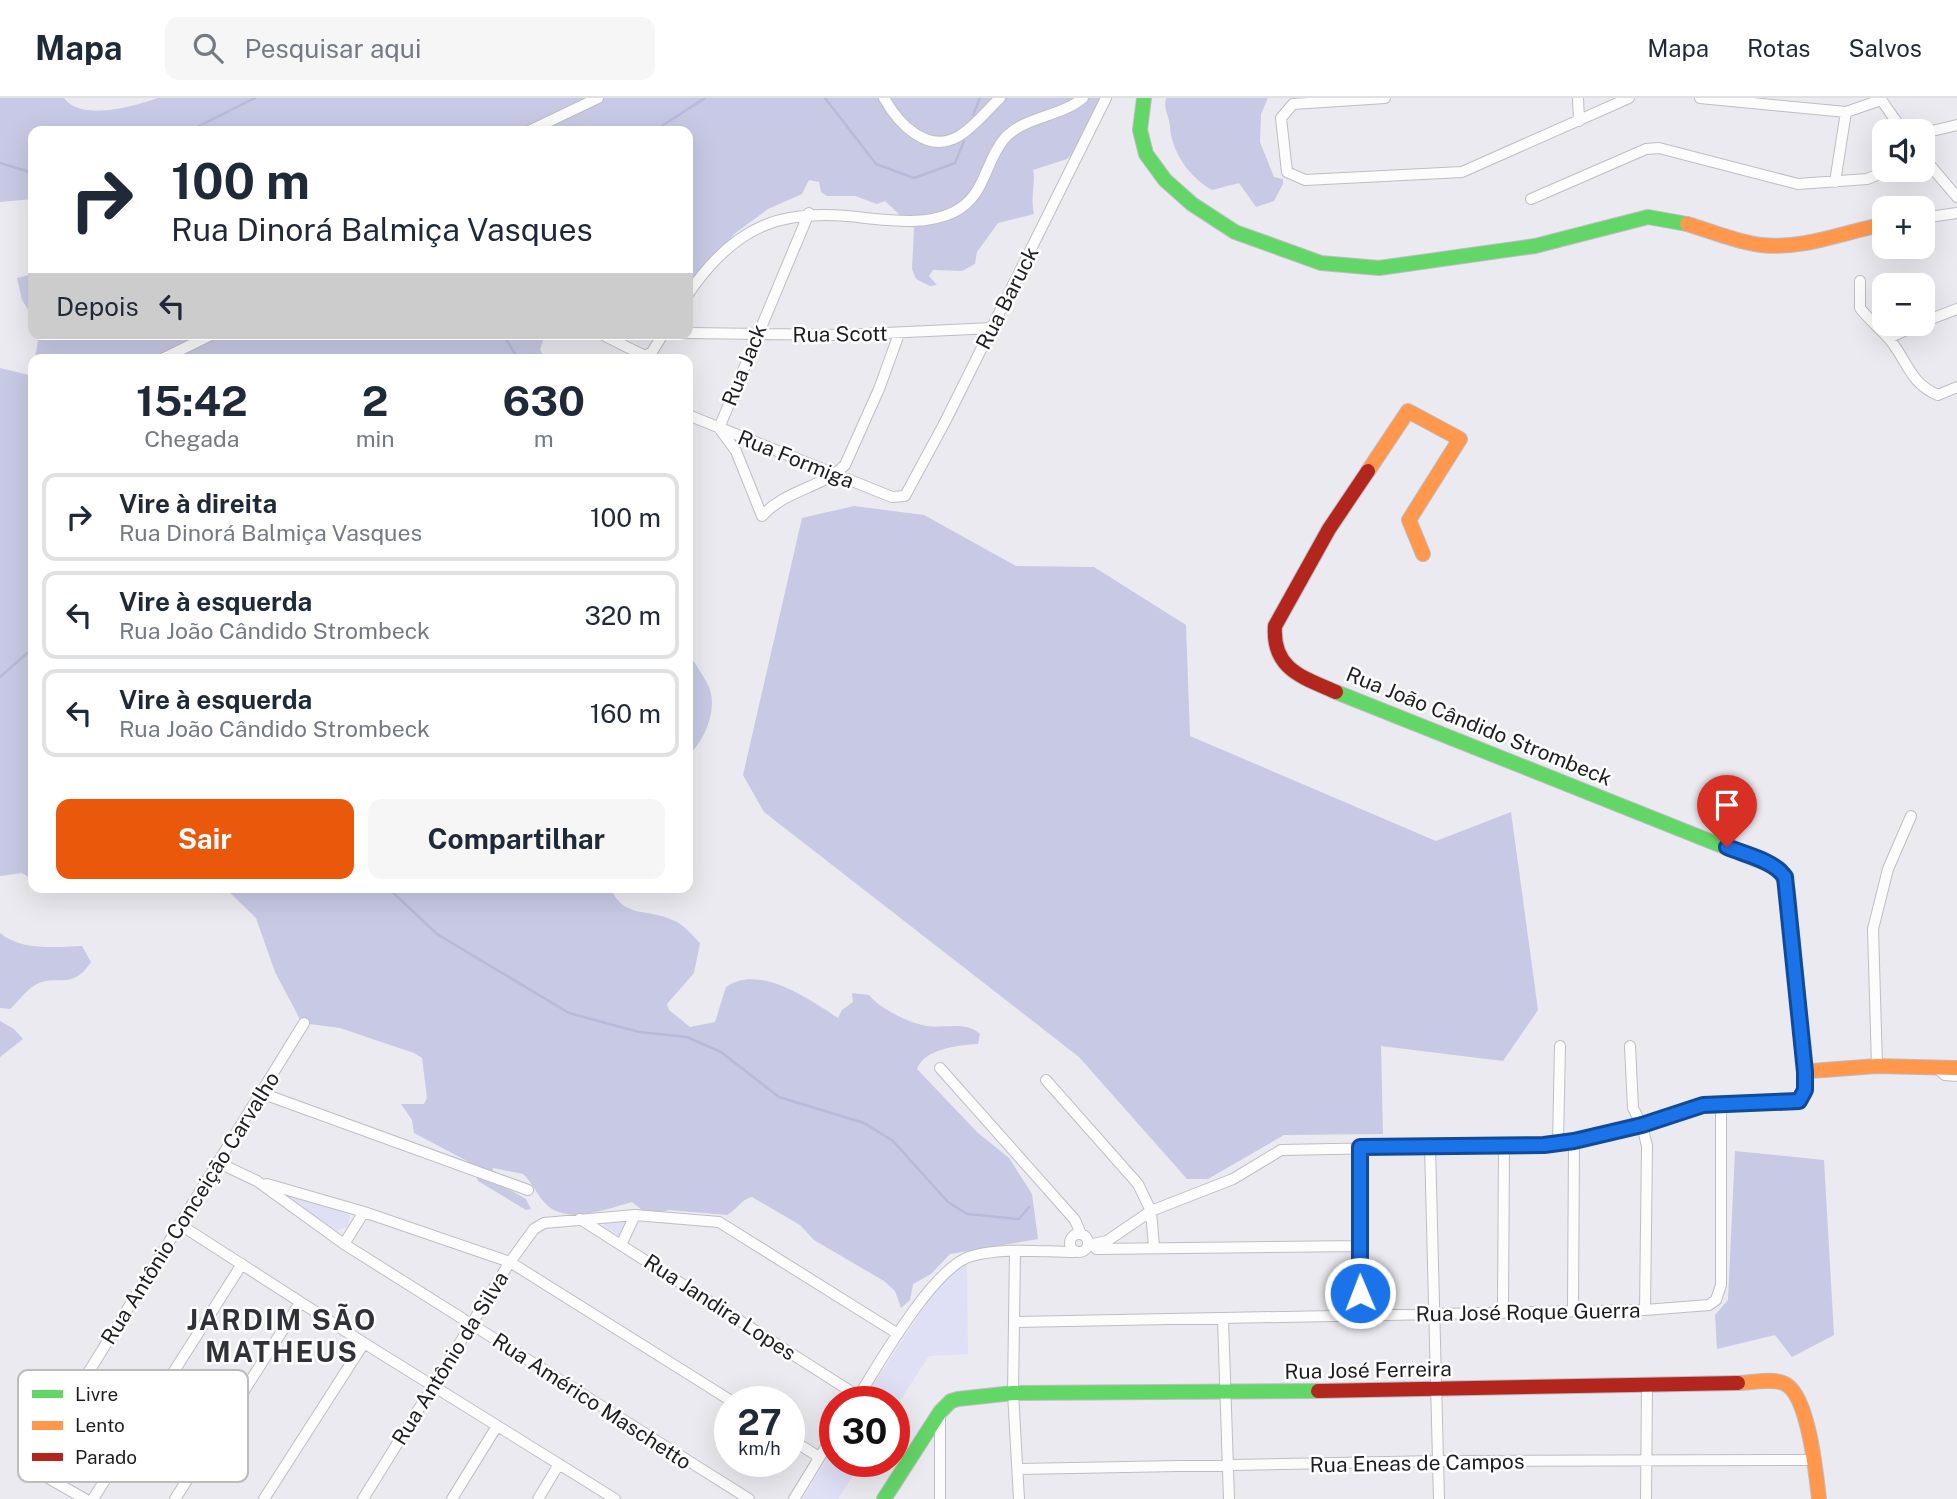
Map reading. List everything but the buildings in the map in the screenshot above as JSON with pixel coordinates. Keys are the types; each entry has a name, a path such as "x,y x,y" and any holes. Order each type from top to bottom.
{"street":[{"path":"539,126 598,98"},
{"path":"884,98 904,128 919,137 936,141 959,136 1000,98"},
{"path":"693,287 726,248 762,227 809,213 916,221 956,211 978,192 1005,138 1032,122 1074,106 1083,98"},
{"name":"Rua Baruck","path":"905,496 993,328 1106,98"},
{"path":"1144,98 1140,130 1146,154 1166,180 1192,204 1235,232 1321,263 1379,268 1535,246 1648,217 1665,218 1758,245 1776,246 1872,227"},
{"path":"1385,98 1303,101 1286,110 1281,118 1287,172 1305,180 1449,174 1474,168 1629,98"},
{"path":"1578,98 1579,121"},
{"path":"1700,98 1788,104 1846,113 1880,99 1894,119"},
{"path":"1835,182 1846,113"},
{"path":"1935,130 1957,125"},
{"path":"1531,199 1646,149 1659,148 1798,184 1872,177"},
{"path":"1935,171 1957,197"},
{"name":"Rua Jack","path":"809,213 755,335 719,428 736,451 762,516 780,498 833,473"},
{"path":"1935,216 1957,213"},
{"path":"1860,281 1860,308 1877,329 1889,338 1921,388 1938,395 1957,387"},
{"path":"1935,318 1957,309"},
{"name":"Rua Scott","path":"693,333 899,334 993,328"},
{"path":"833,473 845,465 899,334"},
{"path":"1889,338 1893,336"},
{"path":"172,354 201,340"},
{"path":"613,340 641,354"},
{"path":"648,354 659,340"},
{"name":"Rua João Cândido Strombeck","path":"1423,554 1409,520 1460,439 1408,411 1329,529 1275,626 1272,641 1277,657 1292,671 1341,694 1780,869 1788,892 1805,1072"},
{"name":"Rua Formiga","path":"693,417 892,497 905,496"},
{"path":"1877,1066 1873,929 1888,869 1911,816"},
{"name":"Rua Antônio Conceição Carvalho","path":"90,1370 304,1023"},
{"path":"1558,1143 1560,1046"},
{"path":"1630,1046 1633,1108 1642,1125 1647,1146 1645,1310"},
{"path":"864,1386 898,1334 953,1264 973,1255 1045,1250 1080,1242 1107,1241 1151,1211 1233,1179 1281,1150 1558,1143 1642,1125 1681,1110 1721,1102 1799,1101 1805,1090 1805,1072 1877,1066 1957,1068"},
{"path":"1935,1067 1945,1075 1957,1076"},
{"path":"940,1068 1067,1213 1080,1242"},
{"path":"1046,1080 1138,1184 1151,1211 1154,1247"},
{"path":"261,1093 528,1190"},
{"name":"Rua José Roque Guerra","path":"1014,1322 1573,1309 1645,1310 1709,1305 1719,1293 1721,1102"},
{"path":"1573,1309 1574,1141"},
{"path":"1430,1146 1439,1499"},
{"path":"1503,1311 1504,1146"},
{"path":"1360,1147 1361,1316"},
{"path":"217,1162 257,1181 364,1212 510,1262 714,1390"},
{"name":"Rua Américo Maschetto","path":"257,1181 344,1244 749,1499"},
{"path":"344,1244 364,1212"},
{"path":"580,1219 635,1215 719,1222 898,1334"},
{"path":"622,1243 635,1215"},
{"name":"Rua Antônio da Silva","path":"363,1499 471,1323 534,1229 544,1223 580,1219"},
{"name":"Rua Jandira Lopes","path":"580,1219 622,1243 836,1386"},
{"path":"178,1224 363,1343 615,1499"},
{"path":"1080,1242 1154,1247 1359,1245"},
{"path":"1015,1251 1013,1393 1019,1499"},
{"path":"175,1370 242,1265"},
{"path":"248,1385 300,1303"},
{"path":"1223,1319 1229,1499"},
{"path":"264,1499 363,1343"},
{"name":"Rua José Ferreira","path":"940,1412 951,1401 1013,1393 1438,1390 1778,1382 1787,1385 1795,1396 1815,1460"},
{"path":"1646,1499 1644,1461 1647,1386"},
{"path":"884,1499 940,1412"},
{"path":"940,1412 940,1499"},
{"path":"452,1499 497,1426"},
{"path":"794,1499 819,1457 805,1448"},
{"path":"1815,1460 1819,1499"},
{"name":"Rua Eneas de Campos","path":"1018,1469 1438,1461 1815,1460"},
{"path":"538,1499 559,1464"},
{"name":"Rua Antônio Conceição Carvalho","path":"55,1482 85,1499"},
{"path":"93,1499 104,1482"},
{"path":"175,1499 186,1482"}],"shaded area":[{"path":"0,98 64,98 72,105 95,111 122,108 158,98 1104,98 1078,148 1067,159 1033,170 1034,214 998,223 977,252 975,264 962,271 933,270 929,276 937,285 930,286 916,279 912,269 914,228 885,201 877,204 855,196 827,196 821,192 819,182 809,180 802,194 768,209 734,234 702,273 693,279 693,126 28,126 28,199 0,202"},
{"path":"1166,98 1268,98 1261,114 1260,142 1274,177 1283,179 1274,201 1256,207 1239,183 1212,190 1196,178 1174,145"},
{"path":"28,275 28,309 22,300 17,278"},
{"path":"38,340 543,340 540,350 542,354 36,354"},
{"path":"0,368 28,375 28,877 22,873 0,876"},
{"path":"854,506 924,515 1016,566 1094,567 1186,625 1190,736 1436,841 1511,812 1538,1010 1503,1061 1381,1046 1383,1134 1284,1135 1208,1179 1187,1179 1079,1057 764,812 743,775 802,518"},
{"path":"693,660 708,685 712,703 705,733 694,749"},
{"path":"230,893 614,893 629,909 675,921 700,943 694,973 667,1004 669,1010 690,1027 715,1022 726,987 753,979 784,987 838,1018 842,1010 853,1002 852,993 869,995 886,1009 916,1023 967,1027 980,1034 978,1044 952,1047 934,1053 921,1062 917,1069 978,1133 1009,1158 1032,1194 1038,1239 950,1254 931,1274 913,1284 910,1300 901,1308 895,1291 884,1281 814,1240 800,1225 752,1197 727,1215 669,1210 648,1215 632,1202 601,1211 566,1214 547,1205 523,1174 493,1168 491,1179 526,1199 531,1209 526,1210 478,1181 469,1162 414,1133 412,1120 401,1104 424,1104 427,1098 422,1058 340,1028 302,1023 275,972 256,918"},
{"path":"0,933 8,939 28,945 82,946 91,962 77,977 35,985 10,1009 0,1008"},
{"path":"0,1021 14,1029 23,1039 0,1057"},
{"path":"1735,1151 1824,1160 1834,1335 1792,1357 1775,1335 1717,1349 1715,1315 1728,1300"},
{"path":"283,1189 344,1212 350,1216 348,1226 337,1231 332,1229 280,1196"},
{"path":"626,1219 621,1237 603,1226 605,1220"},
{"path":"967,1263 968,1354 929,1356 910,1386 872,1386 943,1278"},
{"path":"819,1472 819,1477 852,1477 838,1499 802,1499"}],"waterway":[{"path":"199,126 255,98"},
{"path":"662,126 705,98"},
{"path":"825,98 876,164 914,178 955,163 964,141"},
{"path":"973,115 980,98"},
{"path":"0,163 28,171"},
{"path":"507,340 515,354"},
{"path":"0,677 28,652"},
{"path":"393,893 437,934 569,1013 639,1032 687,1037 721,1052 779,1097 864,1123 893,1141 948,1202 967,1214 1019,1219 1029,1207"}],"traffic: fast":[{"path":"1144,98 1140,130 1146,154 1165,180 1192,204 1235,232 1321,263 1379,268 1535,246 1648,217 1687,224"},
{"path":"1336,692 1780,869 1788,892 1805,1071 1811,1071"},
{"path":"884,1499 940,1412 951,1401 958,1399 1013,1393 1318,1391"}],"traffic: slow":[{"path":"1687,224 1742,241 1777,246 1808,243 1872,227"},
{"path":"1368,471 1408,411 1460,439 1409,520 1423,554"},
{"path":"1811,1071 1877,1066 1957,1068"},
{"path":"1738,1383 1777,1381 1787,1385 1795,1393 1810,1438 1819,1499"}],"traffic: jam":[{"path":"1336,692 1301,676 1284,662 1275,641 1275,626 1329,529 1368,471"},
{"path":"1318,1391 1738,1383"}],"district":[{"name":"JARDIM SÃO MATHEUS","path":"282,1335"}],"route":[{"path":"1360,1293 1360,1147 1544,1145 1642,1125 1681,1110 1703,1105 1721,1102 1799,1101 1805,1090 1805,1072 1785,877 1780,869 1727,847"}]}
